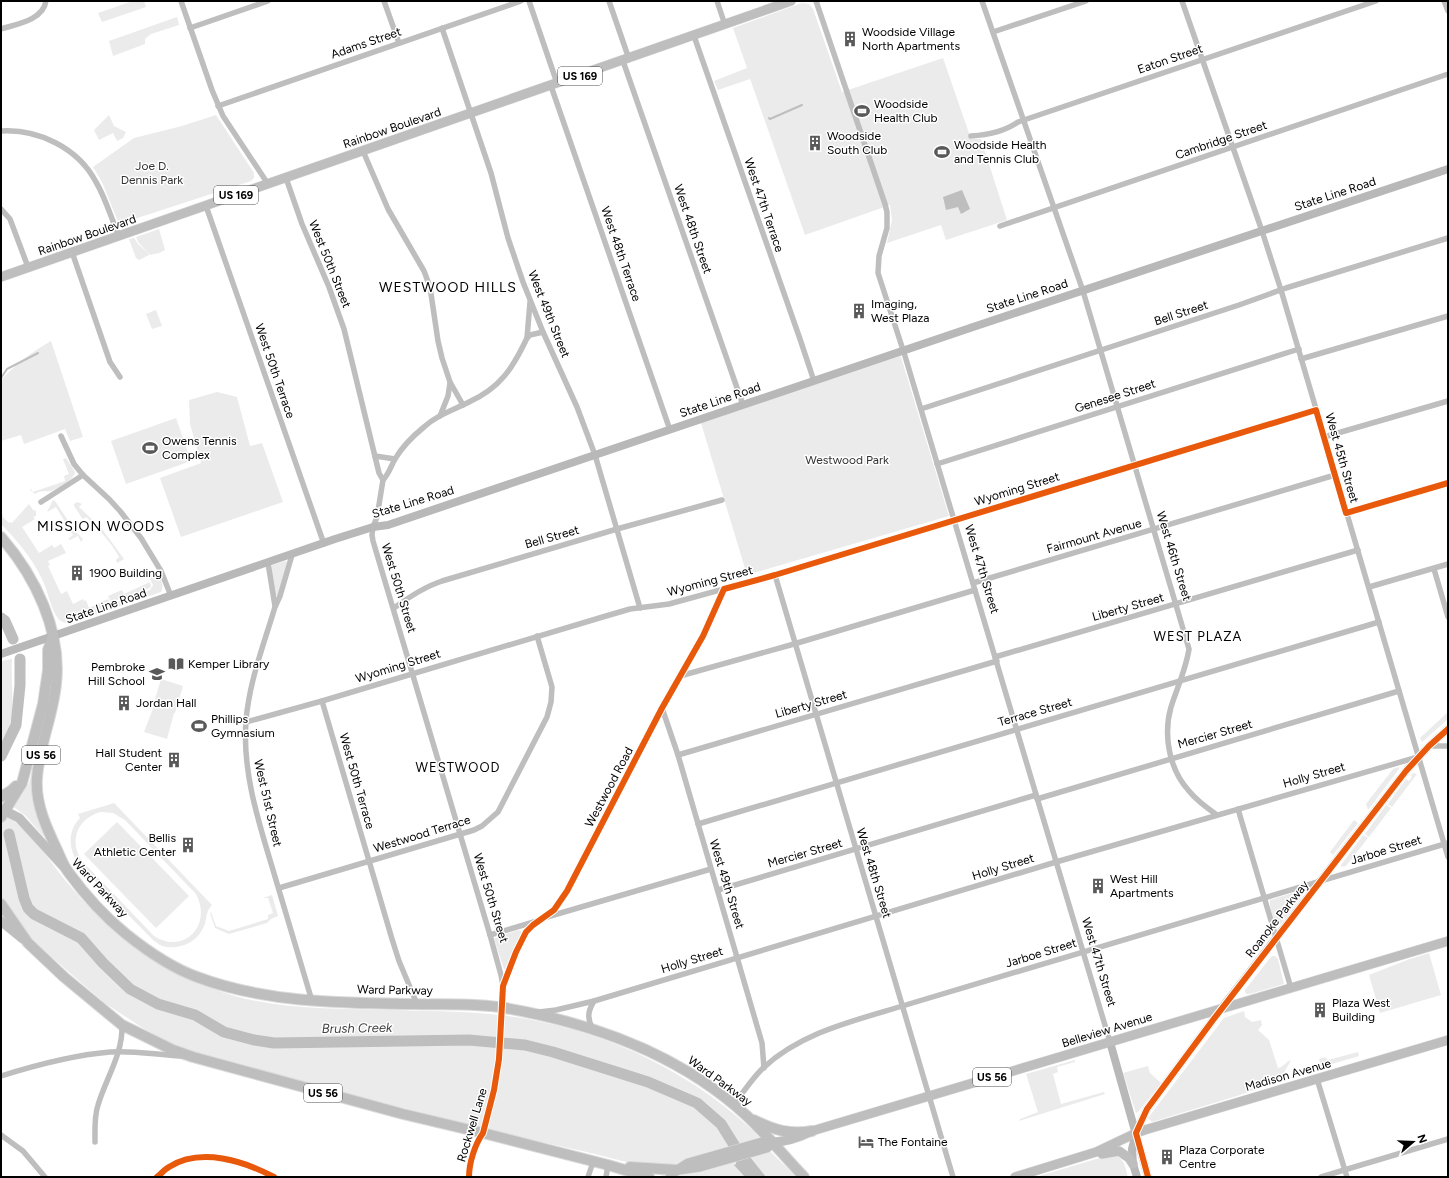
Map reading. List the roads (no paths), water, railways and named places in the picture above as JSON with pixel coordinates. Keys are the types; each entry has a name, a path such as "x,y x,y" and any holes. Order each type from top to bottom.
{"highway":[{"name":"US 56","path":"1,537 16,555 30,576 40,598 53,636 57,656 56,686 37,780 39,802 44,822 66,870"},
{"name":"US 56","path":"2,812 22,783 46,688 48,650 53,636"},
{"path":"1,797 16,786 21,775 29,744 36,732"},
{"name":"Ward Parkway","path":"66,870 99,909 126,934 158,958 195,977 235,989 279,998 312,1001 457,1004 502,1007 562,1020 592,1028 622,1039 653,1053 693,1076 733,1105 747,1116 804,1177"},
{"name":"US 56","path":"1,904 28,943 64,977 122,1025 173,1050 193,1057 403,1114 612,1166 649,1177"},
{"name":"US 56","path":"747,1116 768,1127 784,1132 797,1133 812,1131"},
{"path":"612,1166 674,1173"}],"main road":[{"name":"Rainbow Boulevard","path":"1,277 626,60 791,1"},
{"name":"Ward Parkway","path":"2,812 19,818 66,870"},
{"path":"1,921 28,943"},
{"name":"Belleview Avenue","path":"674,1173 688,1163 723,1157 750,1149 762,1142 773,1143 796,1138 812,1131 1448,941"},
{"name":"Madison Avenue","path":"1136,1133 1448,1040"},
{"path":"1015,1177 1096,1152 1136,1133"},
{"path":"1087,1155 1093,1157 1119,1151 1129,1158 1133,1164"}],"street":[{"path":"1,29 39,15 46,7 46,1"},
{"path":"181,1 218,106 228,124 268,184"},
{"path":"190,28 268,1"},
{"path":"384,1 398,43"},
{"name":"Adams Street","path":"218,106 521,1"},
{"name":"West 48th Terrace","path":"529,1 554,85 670,430"},
{"name":"West 48th Street","path":"609,1 626,60 743,405"},
{"path":"717,1 725,25"},
{"name":"West 47th Street","path":"816,1 885,204 887,228 879,256 878,273 938,464 1110,1042 1148,1177"},
{"name":"West 46th Street","path":"982,1 1083,290 1177,604 1189,649 1188,658 1171,708 1168,722 1168,741 1171,758 1178,776 1188,790 1200,803 1217,815"},
{"path":"993,32 1086,1"},
{"name":"West 45th Street","path":"1182,1 1281,290 1418,757 1446,843 1448,857"},
{"name":"Eaton Street","path":"971,136 998,132 1024,120 1376,1"},
{"path":"1444,1 1448,12"},
{"name":"West 49th Street","path":"442,28 491,173 508,238 530,299 577,407 594,455 640,608"},
{"name":"West 47th Terrace","path":"694,36 814,381"},
{"name":"Cambridge Street","path":"1000,226 1448,74"},
{"path":"1,131 22,132 41,136 59,144 75,155 86,166 96,180 119,236"},
{"path":"362,151 388,210 424,271 432,300 438,341 450,382 463,405"},
{"name":"State Line Road","path":"1,654 292,554 373,527 388,525 903,350 1448,171"},
{"name":"West 50th Street","path":"286,178 302,224 329,287 344,329 375,456 383,480 377,517 373,527 373,541 499,966 503,986 502,1007"},
{"name":"West 50th Terrace","path":"206,206 324,544"},
{"path":"1,209 10,219 28,267"},
{"name":"Bell Street","path":"921,409 1101,351 1281,290 1448,238"},
{"path":"72,252 110,362 120,377"},
{"path":"383,480 388,475 395,459 412,438 434,418 484,395 506,376 518,357 527,338 530,299"},
{"path":"1301,359 1448,316"},
{"path":"527,338 530,335 544,332"},
{"name":"Genesee Street","path":"938,464 1298,350"},
{"path":"440,416 448,396 450,382"},
{"path":"1324,437 1448,401"},
{"name":"Wyoming Street","path":"246,722 322,701 606,616 640,608 669,604 775,575 954,519 1316,410"},
{"path":"61,436 74,464 128,520 158,566 172,596"},
{"path":"375,456 395,459"},
{"path":"41,502 83,475"},
{"name":"Fairmount Avenue","path":"973,583 1335,475"},
{"path":"1346,513 1448,483"},
{"name":"Bell Street","path":"394,608 414,594 442,581 617,529 722,500"},
{"name":"Liberty Street","path":"678,755 1358,550"},
{"name":"West 51st Street","path":"292,554 250,692 246,722 246,754 251,786 261,827 312,1001"},
{"name":"West 51st Street","path":"268,563 275,607"},
{"path":"1369,587 1448,564"},
{"path":"1434,568 1448,617"},
{"name":"West 48th Street","path":"775,575 794,644 953,1177"},
{"name":"Westwood Road","path":"503,986 516,952 526,932 554,910 567,891 662,708 703,636 724,589"},
{"path":"680,676 975,590"},
{"name":"Terrace Street","path":"698,824 1379,622"},
{"name":"Westwood Terrace","path":"279,888 460,834 482,826 498,812 548,717 552,687 537,636"},
{"name":"Mercier Street","path":"718,890 1399,692"},
{"name":"West 50th Terrace","path":"322,701 399,961 417,1004"},
{"name":"West 49th Street","path":"662,708 678,755 738,958 762,1043 764,1068"},
{"name":"Roanoke Parkway","path":"1136,1133 1147,1109 1221,1009 1406,771 1429,746 1448,729"},
{"path":"1429,746 1448,746"},
{"name":"Holly Street","path":"534,1014 594,1001 1056,862 1418,757"},
{"path":"1238,809 1291,988"},
{"name":"Jarboe Street","path":"733,1105 764,1068 784,1053 808,1038 851,1022 1446,843"},
{"path":"490,935 711,869"},
{"path":"592,1028 588,1021 588,1015 589,1009 594,1001"},
{"name":"Rockwell Lane","path":"469,1177 471,1161 483,1133 494,1090 499,1059 502,1007"},
{"path":"95,1142 94,1124 97,1106 119,1052 122,1036 122,1025"},
{"path":"1,1076 79,1056 111,1052 132,1052 193,1057"},
{"path":"1317,1079 1347,1177"},
{"name":"West 47th Street","path":"1136,1133 1132,1149 1133,1164 1137,1177"},
{"path":"1,1136 23,1151 46,1177"},
{"path":"1322,1177 1448,1139"},
{"path":"157,1177 168,1167 178,1162 190,1159 212,1158 233,1161 274,1177"},
{"path":"588,1177 593,1162"},
{"path":"606,1177 612,1166"}],"waterway":[{"path":"769,118 770,119 802,105"},
{"path":"1,378 7,369 38,353"},
{"name":"Brush Creek","path":"1,618 5,621 13,639"},
{"name":"Brush Creek","path":"1,756 16,725 20,685 20,659"},
{"name":"Brush Creek","path":"9,834 24,898 28,908 34,914 81,938 103,963 130,989 158,1004 195,1015 224,1032 254,1040 274,1043 469,1040 525,1045 553,1052 648,1082 697,1103 721,1124 757,1177"}],"place":[{"name":"Woodside Village North Apartments","path":"850,39"},
{"name":"Woodside Health Club","path":"862,111"},
{"name":"Woodside South Club","path":"815,143"},
{"name":"Woodside Health and Tennis Club","path":"942,152"},
{"name":"Imaging, West Plaza","path":"859,311"},
{"name":"Owens Tennis Complex","path":"150,448"},
{"name":"1900 Building","path":"77,573"},
{"name":"Kemper Library","path":"176,664"},
{"name":"Pembroke Hill School","path":"157,674"},
{"name":"Jordan Hall","path":"124,703"},
{"name":"Phillips Gymnasium","path":"199,726"},
{"name":"Hall Student Center","path":"174,760"},
{"name":"Bellis Athletic Center","path":"188,845"},
{"name":"West Hill Apartments","path":"1098,886"},
{"name":"Plaza West Building","path":"1320,1010"},
{"name":"The Fontaine","path":"866,1142"},
{"name":"Plaza Corporate Centre","path":"1167,1157"}],"district":[{"name":"WESTWOOD HILLS","path":"448,287"},
{"name":"MISSION WOODS","path":"101,526"},
{"name":"WEST PLAZA","path":"1198,636"},
{"name":"WESTWOOD","path":"458,767"}],"park label":[{"name":"Joe D. Dennis Park","path":"152,173"},
{"name":"Westwood Park","path":"847,460"}]}
